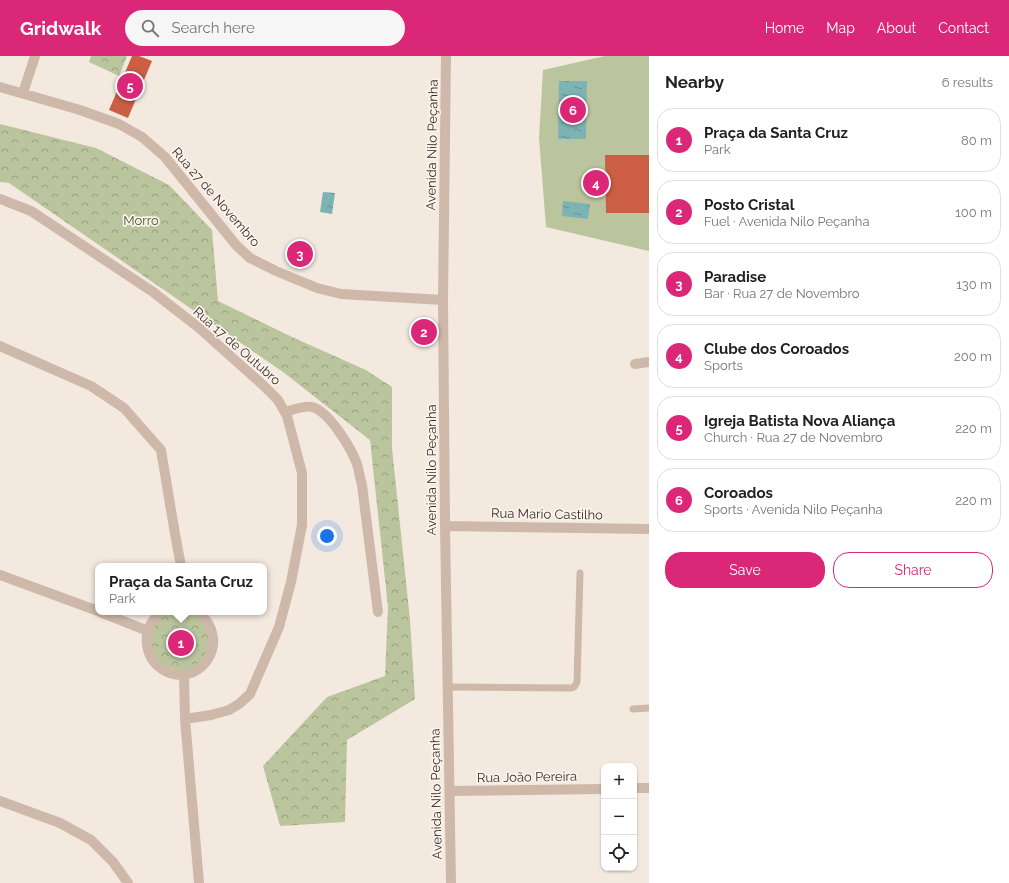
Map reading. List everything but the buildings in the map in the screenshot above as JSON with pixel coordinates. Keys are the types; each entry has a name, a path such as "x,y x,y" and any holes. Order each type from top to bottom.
{"street":[{"path":"23,93 35,56"},
{"name":"Avenida Nilo Peçanha","path":"446,56 443,300 444,526 450,791 450,883"},
{"name":"Rua 27 de Novembro","path":"0,87 80,110 119,124 142,137 164,157 236,245 250,258 276,271 318,288 341,294 443,300"},
{"name":"Rua 17 de Outubro","path":"0,199 31,211 153,292 198,327 278,400 285,412 292,430 302,473 302,525 291,582 279,627 250,694 239,704 229,710 211,715 185,719"},
{"path":"0,346 91,386 124,408 162,450 174,534 180,563"},
{"path":"635,364 649,362"},
{"path":"285,412 312,407 322,412 330,420 346,442 357,464 362,485 378,612"},
{"name":"Rua Mario Castilho","path":"444,526 649,529"},
{"path":"0,575 95,611"},
{"path":"107,615 148,631"},
{"path":"159,615 151,623 148,631 146,640 148,650 152,659 158,666 165,671 175,674 193,672 208,660 212,652 214,643 213,634 210,625 202,615"},
{"path":"184,674 185,719 199,883"},
{"path":"637,788 649,788"},
{"name":"Rua João Pereira","path":"450,791 601,789"},
{"path":"0,801 60,824 91,840 113,862 128,883"}],"lane":[{"path":"448,687 571,688 574,686 577,682 580,573"},
{"path":"633,709 649,708"}],"green space":[{"path":"91,56 127,56 119,76 89,62"},
{"path":"605,56 649,56 649,251 546,227 539,138 543,70"},
{"name":"Morro","path":"0,124 96,148 169,185 212,230 218,301 292,337 366,370 392,387 392,448 410,620 415,699 347,740 345,822 280,826 263,766 327,697 385,676 388,607 370,440 283,372 9,183 0,182"},
{"path":"163,615 198,615 210,626 209,657 185,673 157,663 148,639 154,623"}],"water":[{"path":"559,81 587,81 586,139 558,139"},
{"path":"323,192 335,193 332,214 320,212"},
{"path":"563,201 590,204 588,219 562,216"}],"place":[{"name":"Igreja Batista Nova Aliança","path":"130,86"},
{"name":"Coroados","path":"573,110"},
{"name":"Clube dos Coroados","path":"596,183"},
{"name":"Paradise","path":"300,254"},
{"name":"Posto Cristal","path":"424,332"},
{"name":"Praça da Santa Cruz","path":"181,643"}]}
